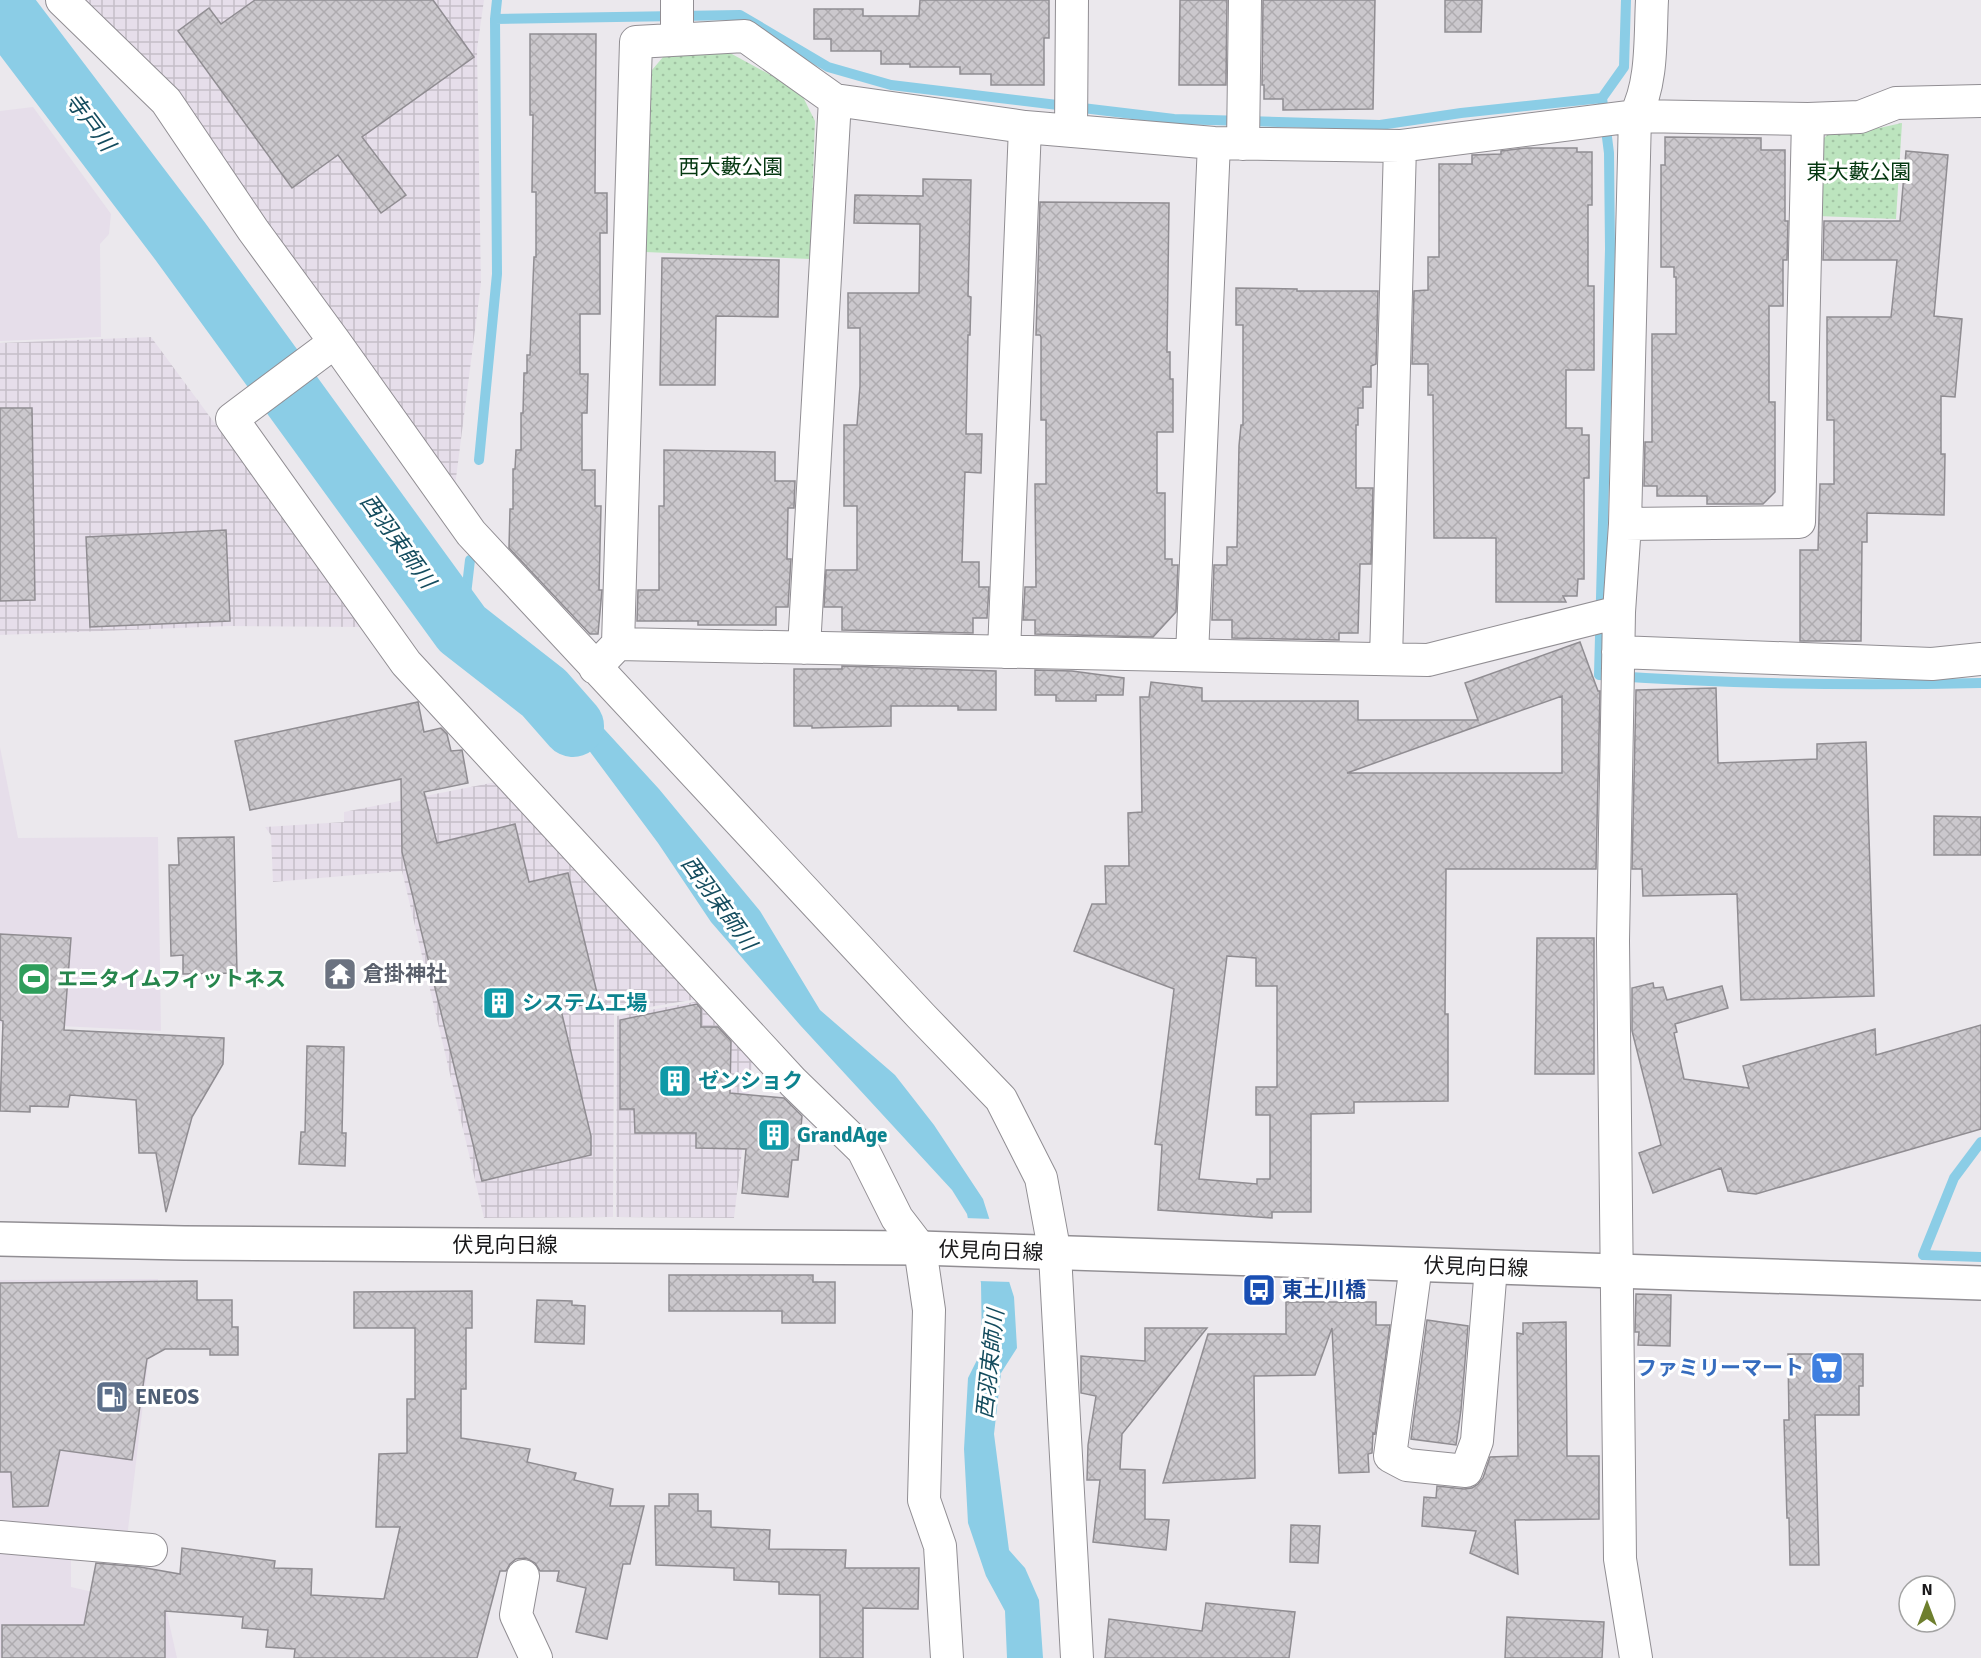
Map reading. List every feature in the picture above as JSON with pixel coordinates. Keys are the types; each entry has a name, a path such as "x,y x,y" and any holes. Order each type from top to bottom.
{"main road":[{"name":"伏見向日線","path":"0,1239 184,1243 920,1248 1981,1283"}],"street":[{"path":"62,0 166,101 253,230 471,533 1001,1099 1041,1178 1055,1254 1077,1658"},
{"path":"676,0 677,39"},
{"path":"1071,131 1072,0"},
{"path":"1192,655 1228,144 1245,0"},
{"path":"1624,118 1641,105 1648,67 1652,0"},
{"path":"595,668 618,644 636,42 745,36 835,100 1025,127 1228,144 1400,146 1624,118 1860,117 1896,103 1981,101"},
{"path":"804,648 835,100"},
{"path":"1624,118 1625,524 1619,612 1613,941 1620,1558 1636,1658"},
{"path":"1625,524 1799,522 1808,119"},
{"path":"1004,652 1025,127"},
{"path":"1386,658 1400,146"},
{"path":"335,342 232,419 406,663 793,1082 863,1150 897,1218 920,1248 929,1310 924,1500 940,1546 947,1658"},
{"path":"618,644 1428,660 1619,612"},
{"path":"1618,652 1932,664 1981,659"},
{"path":"1416,1265 1390,1456 1407,1465 1466,1471 1477,1441 1491,1267"},
{"path":"0,1537 151,1550"},
{"path":"523,1576 516,1615 536,1658"}],"shaded area":[{"path":"82,0 484,0 477,49 481,283 455,486"},
{"path":"33,107 111,214 109,234 100,244 101,337 0,341 0,111"},
{"path":"151,337 365,627 229,626 0,635 0,343"},
{"path":"0,747 18,838 158,837 161,1031 0,1023"},
{"path":"501,781 703,998 614,1013 613,1217 484,1218 402,871 273,882 271,835 265,827 344,822 344,812"},
{"path":"706,1000 754,1050 734,1218 616,1217 617,1016"},
{"path":"158,1279 127,1538 0,1525 0,1280"},
{"path":"0,1545 71,1553 71,1587 166,1609 177,1658 0,1658"}],"green space":[{"name":"西大藪公園","path":"669,50 730,53 800,91 815,121 810,259 645,252 652,70"},
{"name":"東大藪公園","path":"1902,123 1896,219 1817,216 1819,143 1834,128 1879,128"}],"water":[{"path":"519,665 562,683 659,789 760,911 820,1010 895,1075 934,1125 983,1199 1014,1297 1017,1348 1001,1373 994,1434 1009,1550 1025,1568 1039,1600 1043,1658 1007,1658 1005,1611 986,1576 968,1523 964,1449 968,1378 982,1350 981,1283 967,1214 952,1190 800,1025 711,922 658,843 582,741 540,697 500,677"}],"pier":[{"path":"965,1218 992,1219 1012,1282 978,1281"}],"building":[{"path":"255,0 433,0 474,57 362,137 406,195 381,213 338,155 292,188 178,31 209,8 221,24"},
{"path":"920,0 1049,0 1049,38 1044,38 1044,85 991,85 991,74 960,74 960,67 910,67 910,64 881,64 881,51 831,51 831,39 814,39 814,9 863,9 863,16 919,16"},
{"path":"1180,0 1227,0 1226,85 1179,85"},
{"path":"1263,0 1375,0 1373,109 1283,110 1283,99 1264,99 1264,85 1262,85"},
{"path":"1445,0 1482,0 1481,32 1445,32"},
{"path":"530,34 596,34 595,193 607,193 607,233 600,233 600,314 580,314 580,374 588,374 587,413 582,413 582,470 595,470 595,506 601,506 599,590 602,590 598,634 590,634 509,548 510,509 513,509 513,469 515,469 516,450 521,450 524,373 527,373 527,355 530,355 534,257 536,257 536,192 532,192 533,115 530,115"},
{"path":"1665,137 1761,138 1761,150 1785,150 1785,221 1788,221 1787,260 1783,260 1783,306 1769,306 1769,402 1775,402 1775,492 1763,504 1707,504 1707,496 1657,496 1657,486 1644,486 1645,442 1652,442 1652,334 1676,334 1674,267 1661,267 1661,165 1665,165"},
{"path":"1527,148 1577,148 1577,152 1592,152 1592,205 1588,205 1588,286 1594,286 1594,370 1566,370 1566,428 1582,428 1582,435 1589,435 1589,478 1584,478 1584,579 1578,579 1577,596 1563,596 1566,602 1496,602 1496,538 1434,538 1433,395 1428,395 1428,364 1412,364 1414,291 1428,290 1428,257 1439,257 1439,164 1472,164 1472,155 1501,154 1501,151"},
{"path":"1906,151 1948,155 1934,316 1962,319 1955,397 1941,396 1941,454 1945,454 1944,515 1867,513 1867,542 1862,542 1861,641 1800,641 1800,550 1818,550 1820,484 1834,484 1834,420 1827,420 1827,317 1891,317 1897,260 1823,260 1824,221 1900,221"},
{"path":"923,179 971,180 968,296 971,297 966,434 982,434 981,473 965,472 962,562 979,562 979,587 989,587 987,618 973,618 973,633 842,630 842,607 824,607 826,570 857,570 857,506 844,506 844,425 857,425 860,386 860,328 848,328 848,293 919,293 920,224 854,223 855,195 923,196"},
{"path":"1040,202 1169,203 1167,352 1170,352 1170,379 1173,379 1173,432 1157,432 1157,493 1165,493 1165,559 1172,559 1172,565 1178,565 1176,612 1153,637 1035,634 1035,620 1023,620 1025,587 1036,587 1035,484 1046,484 1046,420 1041,420 1041,337 1036,335"},
{"path":"662,258 779,260 778,317 716,316 715,385 660,385"},
{"path":"1236,288 1378,291 1376,364 1371,366 1371,387 1363,387 1363,408 1358,408 1358,425 1356,425 1356,488 1373,488 1371,564 1360,564 1358,633 1339,633 1339,640 1232,638 1232,620 1212,620 1214,565 1227,565 1227,547 1237,547 1239,446 1241,425 1243,425 1243,325 1236,325"},
{"path":"0,408 32,408 35,600 0,601"},
{"path":"664,450 775,452 775,481 795,481 794,508 788,508 787,559 791,559 788,607 776,607 776,625 698,625 698,621 637,621 638,590 659,590 659,506 664,506"},
{"path":"226,530 230,621 90,627 86,537"},
{"path":"1580,642 1598,691 1600,691 1596,869 1446,869 1445,1014 1448,1014 1448,1101 1354,1102 1354,1113 1311,1114 1311,1212 1272,1212 1272,1218 1158,1210 1162,1145 1155,1144 1174,989 1074,951 1092,904 1106,904 1105,866 1129,866 1128,813 1142,812 1140,697 1149,697 1151,682 1202,688 1202,701 1358,701 1358,720 1478,720 1465,683","holes":["1562,696 1562,773 1347,773 1486,723","1227,956 1256,958 1256,986 1277,986 1277,1087 1256,1087 1256,1115 1270,1115 1270,1179 1257,1179 1257,1184 1199,1179"]},
{"path":"842,666 996,671 996,710 958,710 958,706 891,706 891,726 812,728 812,726 794,726 794,669 842,669"},
{"path":"1035,670 1072,671 1124,678 1123,695 1096,695 1096,701 1056,701 1056,695 1035,695"},
{"path":"1716,688 1718,763 1817,759 1817,744 1866,742 1874,996 1741,1000 1737,894 1643,896 1642,869 1632,869 1636,690"},
{"name":"システム工場","path":"418,702 424,732 441,728 447,734 451,751 462,750 468,783 424,792 437,843 515,824 529,882 568,873 599,1001 561,1010 591,1136 591,1155 482,1181 402,852 401,779 250,810 235,741"},
{"path":"1934,816 1981,817 1981,855 1934,855"},
{"path":"234,837 237,973 183,974 183,955 171,956 169,865 179,865 178,838"},
{"path":"0,934 71,938 64,1030 224,1038 223,1064 192,1117 166,1212 156,1153 139,1153 136,1100 70,1095 68,1107 30,1106 30,1112 0,1111 3,1021 0,1020"},
{"path":"1537,938 1594,938 1594,1074 1535,1074"},
{"path":"1653,983 1654,988 1663,987 1667,1000 1722,986 1728,1008 1675,1024 1677,1032 1674,1033 1684,1079 1749,1088 1743,1066 1875,1029 1876,1055 1981,1025 1981,1129 1756,1194 1728,1191 1721,1168 1653,1193 1639,1153 1661,1145 1632,1031 1632,988"},
{"name":"ゼンショク","path":"697,1004 701,1009 701,1027 718,1027 731,1041 730,1093 784,1098 802,1116 798,1160 792,1160 788,1197 742,1193 746,1149 696,1148 696,1133 635,1133 634,1109 620,1109 620,1020"},
{"path":"307,1046 344,1047 342,1133 346,1133 345,1166 299,1164 301,1132 305,1132"},
{"path":"669,1275 813,1275 813,1282 835,1282 835,1323 782,1323 782,1311 669,1311"},
{"path":"197,1281 197,1300 232,1300 232,1327 238,1327 238,1355 210,1355 210,1349 165,1349 147,1359 132,1460 60,1450 48,1506 13,1507 11,1472 0,1472 0,1283"},
{"path":"472,1291 472,1328 466,1328 466,1389 461,1389 461,1438 530,1449 527,1462 576,1473 574,1480 613,1489 610,1506 644,1506 630,1564 623,1564 607,1639 576,1632 586,1588 557,1581 559,1571 540,1571 535,1563 526,1558 516,1559 506,1571 500,1571 477,1658 294,1658 295,1649 266,1647 268,1630 242,1628 243,1617 165,1611 165,1658 2,1658 2,1625 84,1625 96,1563 180,1574 182,1548 275,1561 274,1568 312,1569 311,1595 384,1599 400,1527 376,1527 379,1454 407,1453 407,1399 415,1399 415,1328 354,1328 354,1292"},
{"path":"1636,1294 1671,1295 1670,1346 1638,1345 1639,1332 1635,1332"},
{"path":"537,1300 572,1301 572,1305 585,1306 584,1344 535,1342"},
{"path":"1286,1302 1376,1302 1376,1325 1390,1325 1372,1453 1368,1454 1369,1472 1339,1473 1332,1328 1315,1375 1254,1376 1255,1478 1163,1483 1208,1334 1286,1334"},
{"path":"1427,1320 1468,1326 1456,1445 1411,1439"},
{"path":"1566,1322 1567,1456 1599,1456 1599,1519 1515,1520 1518,1574 1470,1553 1476,1531 1422,1526 1424,1497 1436,1498 1437,1486 1472,1488 1483,1478 1490,1457 1518,1456 1517,1333 1523,1334 1523,1323"},
{"path":"1145,1328 1207,1328 1122,1434 1120,1469 1145,1470 1145,1519 1169,1520 1166,1550 1093,1542 1100,1480 1087,1480 1088,1445 1096,1396 1081,1393 1081,1356 1145,1361"},
{"path":"1788,1354 1863,1354 1863,1386 1859,1386 1859,1415 1815,1415 1819,1565 1790,1565 1784,1420 1789,1420"},
{"path":"669,1494 698,1494 698,1511 711,1511 711,1527 770,1530 769,1549 846,1550 845,1568 919,1568 918,1609 863,1608 863,1658 820,1658 820,1595 779,1594 779,1582 734,1580 734,1568 656,1565 655,1506 669,1506"},
{"path":"1291,1525 1320,1526 1318,1563 1290,1562"},
{"path":"1206,1603 1295,1612 1289,1658 1105,1658 1109,1619 1202,1631"},
{"path":"1507,1617 1604,1622 1602,1658 1505,1658"}],"waterway":[{"path":"479,460 497,274 495,19 497,0"},
{"path":"1602,98 1624,67 1626,0"},
{"name":"西羽束師川","path":"0,4 180,241 462,629 544,693 573,726"},
{"path":"495,19 740,15 828,67 891,85 1174,119 1380,125 1461,113 1602,98 1609,153 1610,249 1599,675 1790,684 1981,683"},
{"path":"462,629 470,560"},
{"path":"1981,1142 1954,1178 1923,1255 1981,1257"}],"place":[{"name":"倉掛神社","path":"340,974"},
{"name":"エニタイムフィットネス","path":"34,979"},
{"name":"システム工場","path":"499,1003"},
{"name":"ゼンショク","path":"675,1081"},
{"name":"GrandAge","path":"774,1135"},
{"name":"東土川橋","path":"1259,1290"},
{"name":"ファミリーマート","path":"1827,1368"},
{"name":"ENEOS","path":"112,1397"}],"water label":[{"name":"寺戸川","path":"90,122"}]}
